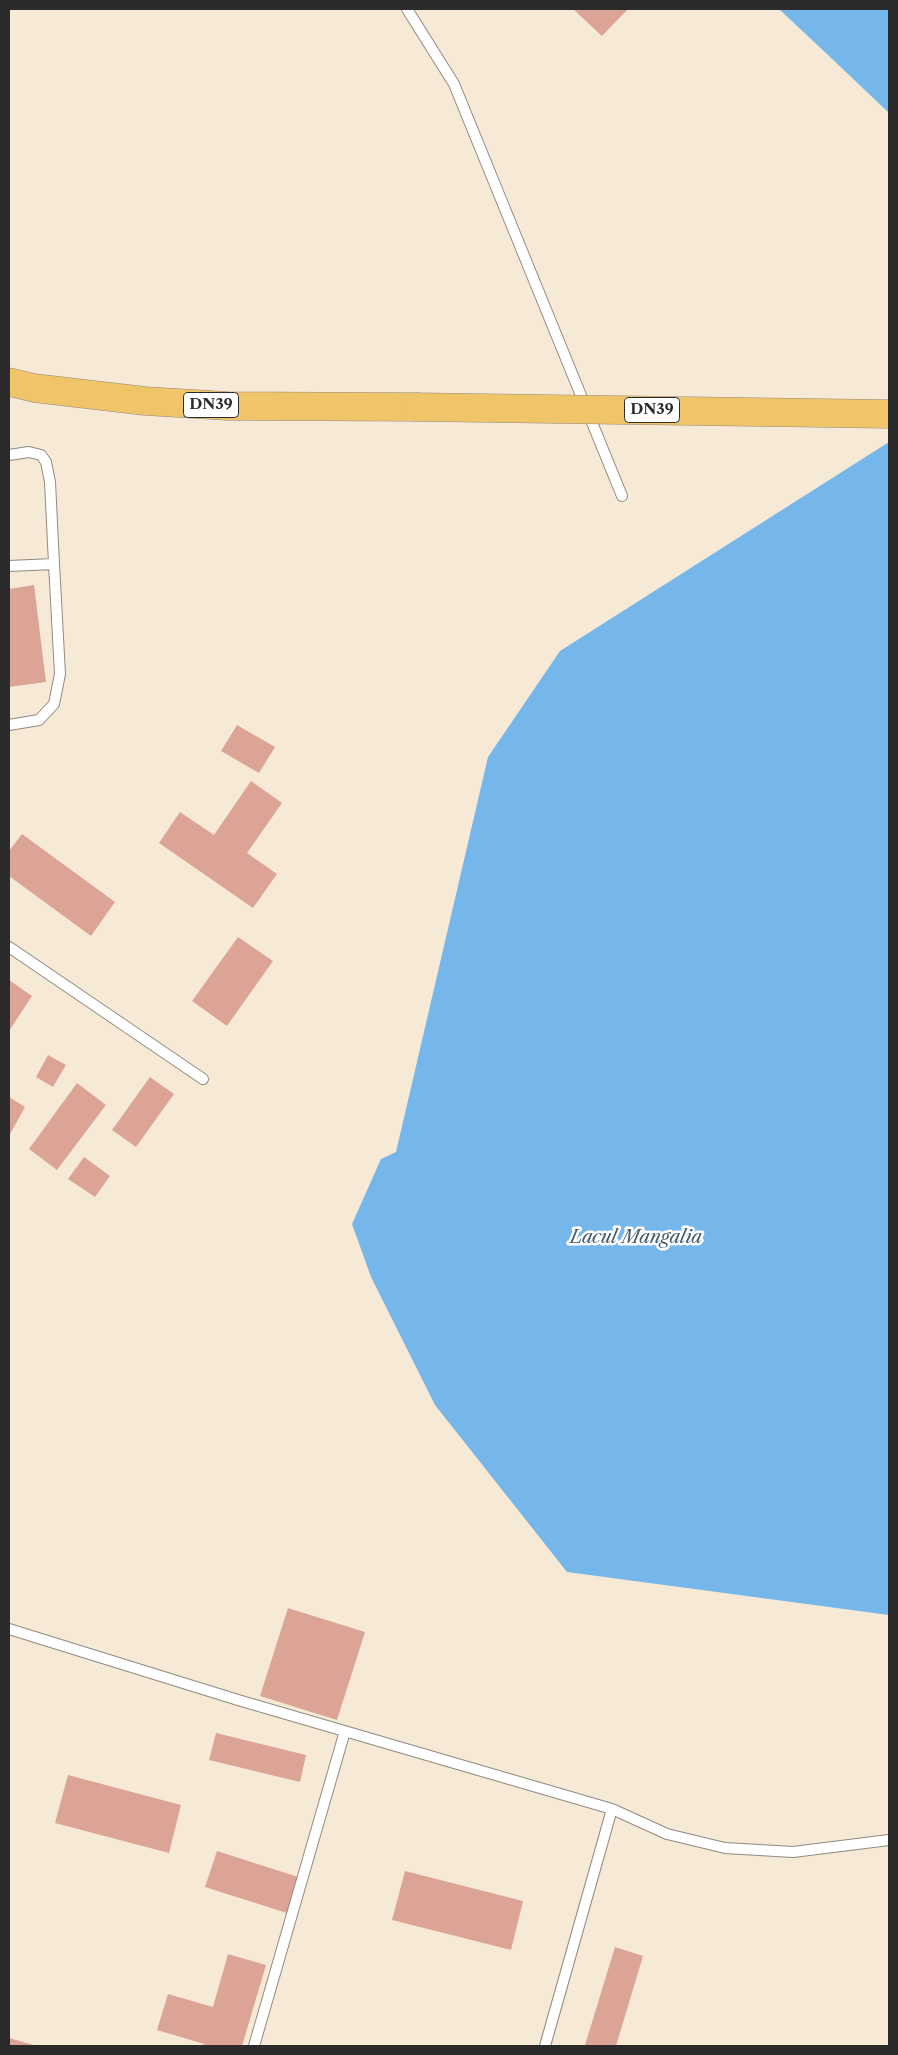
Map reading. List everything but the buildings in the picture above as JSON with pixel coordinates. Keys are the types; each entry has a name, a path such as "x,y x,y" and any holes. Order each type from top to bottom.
{"highway":[{"name":"DN39","path":"9,382 43,390 145,401 228,406 415,406 889,414"}],"lane":[{"path":"407,9 454,84 622,496"},
{"path":"9,455 29,452 41,455 46,462 50,482 60,674 54,704 39,720 9,725"},
{"path":"9,566 54,564"},
{"path":"9,946 203,1079"},
{"path":"9,1629 345,1731 612,1809 668,1834 725,1848 793,1852 889,1840"},
{"path":"254,2046 345,1731"},
{"path":"545,2046 612,1809"}],"water":[{"path":"779,9 889,9 889,113 828,55"},
{"name":"Lacul Mangalia","path":"889,442 889,1615 567,1572 435,1405 371,1277 352,1224 381,1159 396,1152 488,757 560,651"}]}
